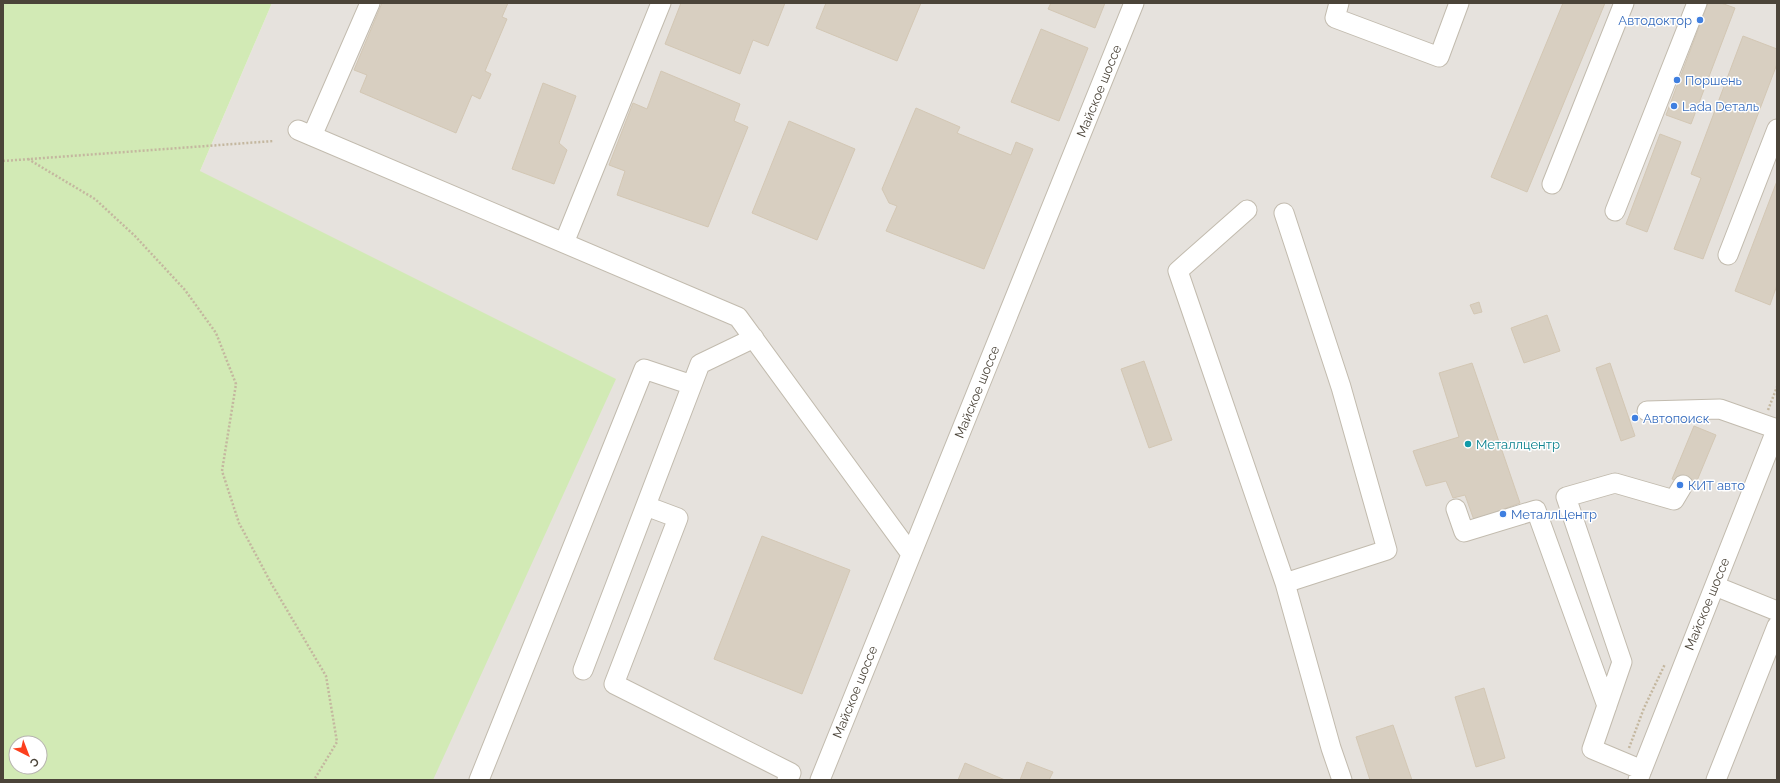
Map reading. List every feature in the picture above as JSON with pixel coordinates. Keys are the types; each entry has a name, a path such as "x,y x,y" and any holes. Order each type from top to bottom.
{"street":[{"path":"370,3 305,133 738,317 911,554"},
{"path":"564,243 661,3"},
{"name":"Майское шоссе","path":"820,780 1134,3"},
{"path":"1339,3 1335,18 1439,57 1459,3"},
{"path":"1552,184 1624,3"},
{"path":"1615,211 1697,3"},
{"path":"1728,255 1777,129"},
{"path":"1247,210 1178,271 1285,583 1331,748 1342,780"},
{"path":"1284,213 1341,387 1387,550 1285,583"},
{"path":"583,670 700,364 754,338"},
{"path":"480,780 644,369 692,385"},
{"path":"1647,411 1720,409 1777,429"},
{"name":"Майское шоссе","path":"1640,775 1777,429"},
{"path":"1640,775 1592,749 1622,662 1566,497 1615,483 1674,500 1683,485"},
{"path":"646,506 678,518 614,684 791,772 787,780"},
{"path":"1456,508 1464,532 1536,510 1607,706"},
{"path":"1715,586 1777,611"},
{"path":"1716,780 1777,626"}],"path":[{"path":"3,161 274,142"},
{"path":"28,159 95,199 135,236 185,290 216,333 236,384 222,471 239,523 271,583 326,676 337,742 314,780"}],"shaded area":[{"path":"272,3 1777,3 1777,780 429,780 200,171"}],"green space":[{"path":"3,3 272,3 200,171 616,379 433,780 3,780"}],"building":[{"path":"382,3 508,3 502,17 507,19 485,71 491,74 480,99 472,95 456,133 360,92 367,75 354,70"},
{"path":"681,3 785,3 768,46 753,40 740,74 665,44"},
{"path":"826,3 921,3 897,61 816,28"},
{"path":"1051,3 1105,3 1095,28 1048,9"},
{"path":"1563,3 1605,3 1527,192 1491,177"},
{"path":"1708,3 1721,3 1735,8 1691,124 1666,115"},
{"path":"1041,29 1088,48 1059,121 1011,102"},
{"path":"1743,36 1777,49 1777,64 1703,259 1674,249 1701,178 1691,174"},
{"path":"661,71 740,104 734,121 748,127 708,227 617,195 625,171 609,165 633,103 647,109"},
{"path":"543,83 576,96 559,143 567,150 554,184 512,169"},
{"path":"916,108 960,127 957,133 1011,155 1016,142 1033,149 984,269 886,231 897,206 889,203 882,189"},
{"path":"789,121 855,149 817,240 752,213"},
{"path":"1660,134 1681,142 1647,232 1626,224"},
{"path":"1777,181 1777,285 1770,305 1735,291"},
{"path":"1479,302 1482,312 1474,314 1470,305"},
{"path":"1547,315 1560,351 1524,363 1511,328"},
{"path":"1144,361 1172,440 1149,448 1121,369"},
{"name":"Металлцентр","path":"1472,363 1520,503 1474,520 1465,495 1453,498 1446,481 1426,486 1413,451 1459,437 1439,373"},
{"path":"1610,363 1635,436 1621,441 1596,368"},
{"path":"1694,426 1716,435 1694,488 1672,479"},
{"path":"762,536 850,570 802,694 714,659"},
{"path":"1484,688 1505,758 1476,767 1455,697"},
{"path":"1393,725 1412,780 1370,780 1356,737"},
{"path":"1027,762 1053,772 1049,780 1020,780"},
{"path":"965,763 1005,780 958,780"}],"place":[{"name":"Автодоктор","path":"1700,20"},
{"name":"Поршень","path":"1677,80"},
{"name":"Lada Dеталь","path":"1674,106"},
{"name":"Автопоиск","path":"1635,418"},
{"name":"Металлцентр","path":"1468,444"},
{"name":"КИТ авто","path":"1680,485"},
{"name":"МеталлЦентр","path":"1503,514"}]}
